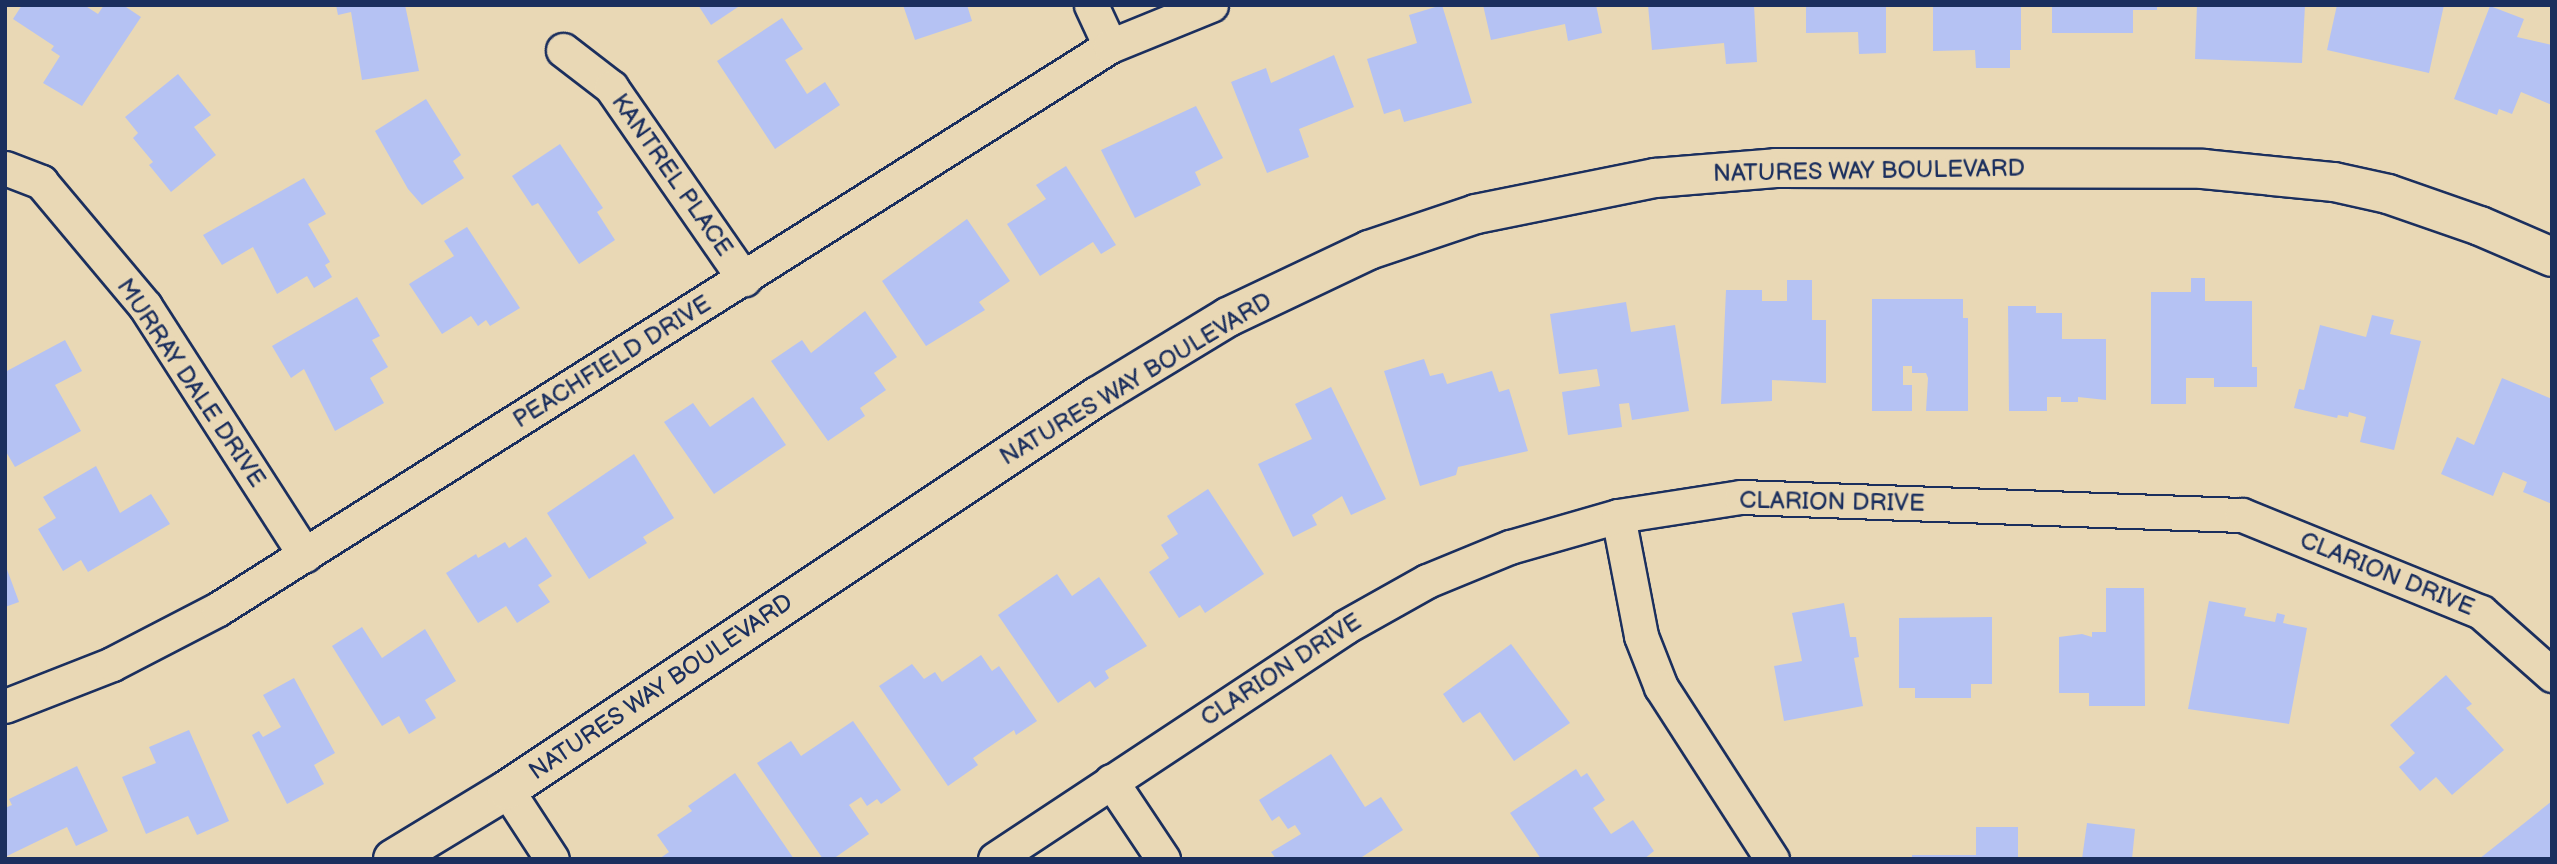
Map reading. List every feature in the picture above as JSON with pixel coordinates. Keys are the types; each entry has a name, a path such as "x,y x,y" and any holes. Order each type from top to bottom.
{"street":[{"path":"1091,5 1110,46"},
{"name":"PEACHFIELD DRIVE","path":"5,706 112,664 218,609 1110,46 1211,5"},
{"name":"KANTREL PLACE","path":"563,50 611,87 744,279"},
{"name":"MURRAY DALE DRIVE","path":"5,168 41,182 145,306 305,555"},
{"name":"NATURES WAY BOULEVARD","path":"393,859 507,790 1098,396 1228,317 1369,250 1476,214 1594,188 1752,169 2203,170 2334,182 2388,194 2469,221 2552,257"},
{"name":"CLARION DRIVE","path":"995,859 1345,627 1427,581 1510,547 1618,516 1741,497 2242,515 2481,612 2552,674"},
{"path":"1618,516 1642,636 1661,687 1772,859"},
{"path":"1111,781 1163,859"},
{"path":"507,790 552,859"}],"building":[{"path":"22,5 84,5 98,14 104,5 123,5 141,17 82,106 43,83 60,56 51,50 54,46 13,19"},
{"path":"336,5 405,5 419,71 362,80 351,12 338,15"},
{"path":"698,5 741,5 711,25"},
{"path":"903,5 967,5 972,21 915,40"},
{"path":"1442,5 1472,103 1404,122 1400,109 1384,114 1367,59 1417,43 1409,15"},
{"path":"1483,5 1596,5 1602,33 1568,41 1565,24 1491,40"},
{"path":"1648,5 1754,5 1757,62 1726,64 1724,43 1652,50"},
{"path":"1806,5 1886,5 1886,53 1859,54 1858,32 1806,33"},
{"path":"1933,5 2021,5 2021,50 2010,50 2010,68 1976,68 1975,50 1933,51"},
{"path":"2052,5 2157,5 2157,10 2133,10 2133,33 2052,33"},
{"path":"2197,5 2305,5 2302,63 2195,59"},
{"path":"2337,5 2444,5 2429,73 2327,50"},
{"path":"2490,6 2524,19 2517,37 2552,45 2552,105 2521,92 2512,114 2499,109 2497,115 2454,99"},
{"path":"782,18 803,49 785,60 807,94 825,82 840,105 775,149 717,61"},
{"path":"1334,55 1354,107 1299,129 1309,157 1267,173 1231,82 1266,68 1271,83"},
{"path":"178,74 211,115 194,127 216,155 171,192 149,165 153,162 133,138 138,133 125,117"},
{"path":"426,99 461,155 453,161 464,178 422,205 408,189 375,131"},
{"path":"1196,106 1223,158 1195,172 1201,185 1135,218 1101,150"},
{"path":"560,144 603,208 597,212 615,240 579,264 538,203 532,206 512,176"},
{"path":"1066,166 1116,245 1101,254 1093,242 1040,276 1007,224 1046,199 1036,185"},
{"path":"304,178 326,214 308,224 330,262 325,265 332,277 314,288 307,276 277,294 253,247 222,265 203,235"},
{"path":"967,219 1010,281 979,302 985,310 926,346 882,281"},
{"path":"467,227 520,308 490,326 486,320 478,326 471,316 442,334 409,284 454,256 444,241"},
{"path":"2191,278 2205,278 2205,301 2252,301 2252,367 2257,367 2257,387 2214,387 2214,378 2186,378 2186,404 2151,404 2151,292 2191,292"},
{"path":"1787,280 1812,280 1812,320 1826,320 1826,383 1772,380 1772,401 1721,404 1726,290 1762,290 1762,301 1787,301"},
{"path":"357,297 380,336 372,340 388,367 370,378 384,403 335,431 304,369 291,378 272,346"},
{"path":"1872,299 1963,299 1963,318 1968,318 1968,411 1926,411 1926,373 1912,373 1912,366 1903,366 1903,385 1912,385 1912,411 1872,411"},
{"path":"1626,302 1631,332 1675,325 1689,411 1632,420 1629,403 1619,404 1622,427 1568,435 1562,392 1600,386 1597,369 1559,374 1550,314"},
{"path":"2008,306 2036,306 2036,313 2062,313 2062,339 2106,339 2106,400 2078,397 2078,402 2061,402 2061,397 2047,397 2047,411 2009,411"},
{"path":"865,311 897,357 874,373 886,390 860,408 865,416 828,441 771,361 802,340 811,353"},
{"path":"2372,315 2394,320 2390,334 2421,341 2394,450 2360,442 2366,417 2349,412 2348,417 2338,415 2337,418 2294,408 2299,389 2304,390 2320,325 2366,337"},
{"path":"65,340 82,371 55,385 81,431 15,467 5,450 5,372"},
{"path":"1424,359 1430,376 1443,373 1447,384 1492,371 1499,392 1509,389 1528,451 1458,467 1456,475 1420,486 1384,371"},
{"path":"2502,378 2552,399 2552,504 2523,492 2527,482 2503,472 2493,496 2441,474 2457,437 2474,445"},
{"path":"1331,387 1386,499 1351,515 1342,496 1312,515 1317,525 1293,537 1258,464 1312,439 1295,404"},
{"path":"753,397 786,445 714,494 664,422 693,403 710,427"},
{"path":"634,454 674,518 643,537 647,543 589,579 547,513"},
{"path":"96,466 120,513 151,494 170,524 88,572 81,560 63,571 38,529 56,518 43,497"},
{"path":"1208,489 1264,574 1205,613 1200,605 1179,618 1149,572 1169,558 1161,545 1178,534 1167,516"},
{"path":"526,537 552,576 538,585 550,602 517,623 506,606 478,623 446,573 476,554 478,558 505,542 509,548"},
{"path":"5,564 19,602 5,607"},
{"path":"1057,574 1072,596 1099,577 1147,646 1105,671 1109,678 1095,688 1090,681 1058,703 998,615"},
{"path":"2106,588 2144,588 2145,706 2089,706 2089,693 2059,693 2059,637 2082,634 2092,637 2092,632 2106,632"},
{"path":"2209,601 2246,608 2244,616 2275,622 2277,613 2285,615 2283,623 2307,628 2289,724 2188,709"},
{"path":"1844,603 1850,637 1856,637 1859,657 1854,658 1863,706 1784,721 1774,666 1802,661 1792,613"},
{"path":"1992,617 1992,684 1971,684 1971,698 1915,698 1915,688 1899,688 1899,618"},
{"path":"362,627 382,658 425,629 456,681 425,700 436,718 409,734 399,716 382,726 332,646"},
{"path":"1511,644 1570,723 1514,761 1480,712 1463,723 1443,694"},
{"path":"981,655 992,671 999,666 1037,721 1016,735 1014,730 973,758 978,765 948,786 879,686 912,664 924,679 935,672 942,682"},
{"path":"2446,675 2472,704 2466,708 2504,750 2452,795 2436,777 2420,791 2399,767 2415,753 2390,725"},
{"path":"294,678 335,753 314,765 324,784 287,804 252,735 259,731 263,737 281,727 263,695"},
{"path":"853,721 901,790 881,804 877,799 867,806 861,797 849,805 869,834 833,859 823,859 757,763 791,741 801,756"},
{"path":"189,730 229,821 197,835 188,816 146,834 122,777 156,763 149,747"},
{"path":"1331,754 1365,807 1381,797 1403,830 1359,859 1276,859 1271,852 1301,834 1295,825 1288,829 1279,816 1272,821 1259,800"},
{"path":"77,766 108,831 76,846 67,827 5,857 5,808 12,805 9,799"},
{"path":"1576,769 1581,777 1587,773 1605,800 1593,808 1611,834 1633,820 1654,851 1644,859 1541,859 1510,813"},
{"path":"735,773 794,859 659,859 669,852 657,835 692,811 688,806"},
{"path":"2552,801 2552,859 2479,859"},
{"path":"2087,823 2135,829 2132,859 2082,859"},
{"path":"1976,827 2018,827 2018,859 1912,859 1912,855 1976,855"}]}
